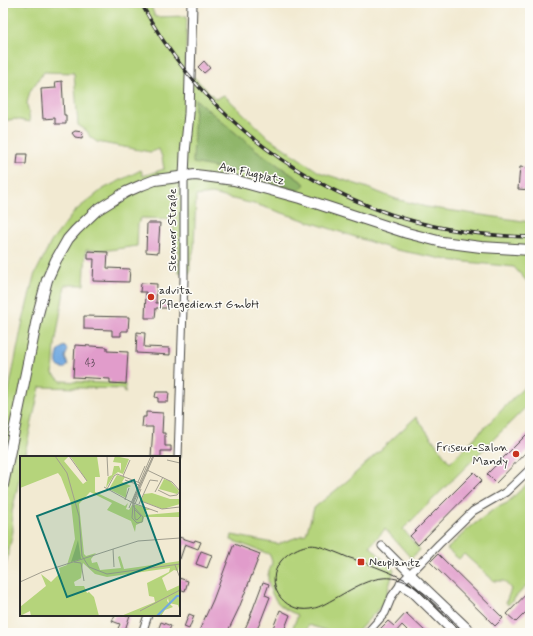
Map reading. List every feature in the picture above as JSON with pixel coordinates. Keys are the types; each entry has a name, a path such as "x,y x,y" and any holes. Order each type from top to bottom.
{"main road":[{"name":"Am Flugplatz","path":"3,485 30,350 47,280 61,249 68,239 96,210 126,192 156,180 184,176 204,176 234,180 300,198 407,233 442,242 482,247 530,250"}],"street":[{"name":"Stenner Straße","path":"178,456 184,279 184,176 189,114 192,3"},
{"path":"366,633 385,613 392,596 404,579 438,544 473,511 506,492 530,469"},
{"path":"382,546 472,633"},
{"path":"401,584 414,592 455,633"},
{"path":"142,633 148,616"}],"green space":[{"path":"3,3 150,3 155,17 187,16 185,68 216,99 224,95 269,138 319,172 396,199 426,207 530,222 530,285 514,267 448,260 392,249 258,205 212,194 196,196 194,249 190,262 190,273 178,272 179,256 178,248 175,242 172,219 141,218 138,224 137,246 109,250 86,250 84,285 65,285 55,345 53,374 61,381 125,384 125,393 123,389 40,387 24,456 20,456 20,476 12,512 13,531 3,579 3,420 22,325 34,276 51,242 75,211 103,189 141,170 143,176 164,169 159,149 150,152 97,142 90,137 87,131 78,125 74,73 44,72 30,91 27,103 30,122 15,119 3,121","holes":["196,100 256,150 304,183 299,191 252,175"]},
{"path":"195,99 256,150 305,184 299,191 252,175 193,163"},
{"path":"530,381 530,404 403,529 420,550 411,558 385,529 370,546 394,570 384,603 356,633 334,633 309,625 305,633 296,633 293,627 298,615 280,605 274,598 270,589 268,575 272,565 271,557 269,554 231,540 232,535 278,544 306,534 314,508 347,481 416,417 450,463"},
{"path":"530,481 530,582 508,605 506,602 511,589 504,581 494,581 464,554 459,559 447,549 468,529 494,509 507,503"}],"water":[{"path":"64,346 68,350 65,357 68,365 66,368 59,367 57,363 59,350"}],"building":[{"path":"204,61 210,68 204,73 198,67"},
{"path":"62,81 66,124 55,124 55,118 43,119 41,89 56,88 55,82"},
{"path":"75,131 83,132 82,138 75,137 72,133"},
{"path":"18,154 27,154 26,164 17,164"},
{"path":"520,167 530,168 530,190 518,189"},
{"path":"147,223 160,223 158,253 146,252"},
{"path":"88,251 108,252 107,268 130,269 129,282 93,281 94,259 88,259"},
{"name":"advita Pflegedienst GmbH","path":"141,283 157,284 156,303 167,303 167,308 156,308 155,318 145,318 146,292 140,292"},
{"path":"84,316 129,317 128,331 121,331 121,336 112,336 112,330 84,329"},
{"path":"137,332 145,333 144,347 170,348 170,355 136,353"},
{"path":"75,345 107,347 107,351 128,352 126,384 110,383 110,379 73,377"},
{"path":"156,392 169,392 168,402 158,402 158,398 155,397"},
{"path":"146,412 163,413 162,433 165,433 165,446 171,446 171,451 161,451 161,456 151,456 153,427 142,427 143,417 146,417"},
{"path":"530,431 530,448 496,483 487,474"},
{"path":"474,472 482,480 418,545 410,536"},
{"path":"180,537 194,542 195,540 201,542 198,549 185,544 180,559"},
{"path":"234,544 260,554 239,608 227,633 198,633 213,600"},
{"path":"201,551 212,555 207,568 196,564"},
{"path":"438,554 503,618 495,626 430,562"},
{"path":"180,578 188,581 185,591 180,589"},
{"path":"263,582 269,584 265,595 270,597 260,623 255,633 243,633 248,622"},
{"path":"530,590 530,608 516,622 507,614"},
{"path":"280,610 290,615 283,633 271,633"},
{"path":"406,613 427,633 410,633 402,625 395,633 376,633 388,621 394,626"},
{"path":"189,614 194,616 189,629 184,627"},
{"path":"114,616 130,616 124,633 116,633 120,624 112,621"},
{"path":"161,622 171,626 168,633 157,633"}],"tram line":[{"path":"462,633 418,590 416,589 414,587 413,586 411,584 404,579 325,548 312,545 289,553 284,557 276,570 274,578 275,587 279,595 284,601 300,609 319,607 371,580 388,578 407,582 416,587 434,601 465,633"}],"railway":[{"path":"141,3 162,39 187,73 215,104 245,132 278,157 314,179 351,198 390,214 424,224 459,231 530,237"}],"place":[{"name":"advita Pflegedienst GmbH","path":"151,297"},
{"name":"Friseur-Salon Mandy","path":"516,454"},
{"name":"Neuplanitz","path":"361,562"}]}
